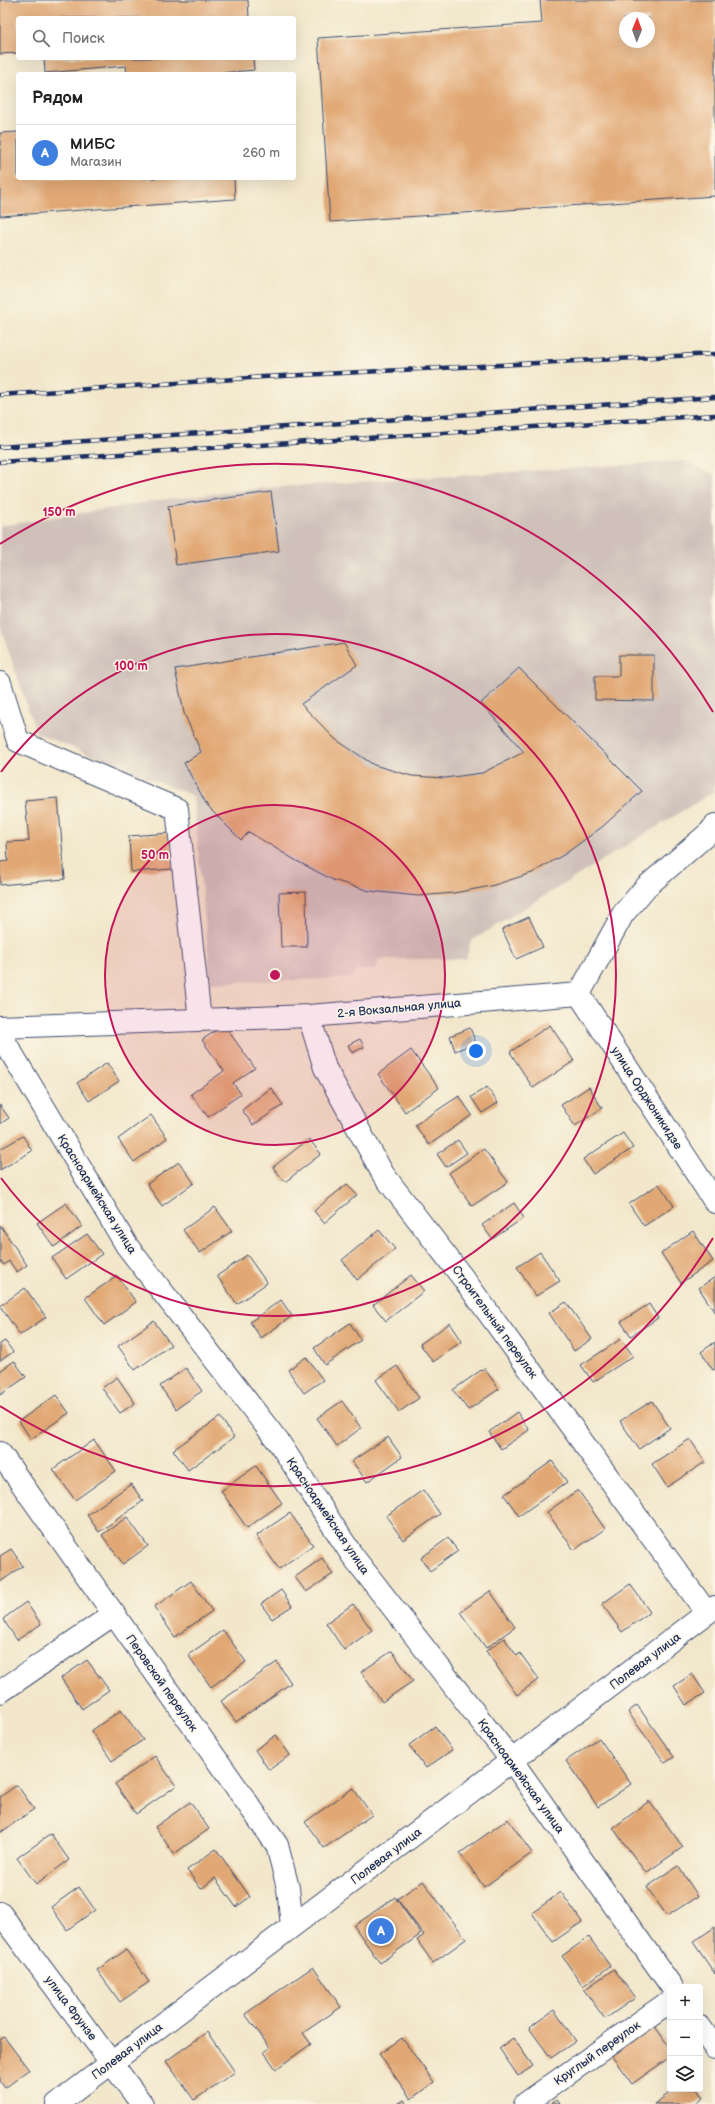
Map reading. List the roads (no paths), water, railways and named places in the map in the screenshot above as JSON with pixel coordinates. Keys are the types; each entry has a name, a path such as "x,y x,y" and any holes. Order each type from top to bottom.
{"street":[{"path":"0,683 18,741 177,809 200,1020"},
{"path":"579,994 623,914 646,887 711,831 715,825"},
{"name":"2-я Вокзальная улица","path":"0,1027 309,1016 579,994"},
{"name":"улица Орджоникидзе","path":"579,994 715,1202"},
{"name":"Строительный переулок","path":"309,1016 325,1068 384,1174 464,1278 711,1610"},
{"name":"Красноармейская улица","path":"0,1034 127,1246 280,1444 352,1555 512,1761 670,1984"},
{"name":"Перовской переулок","path":"0,1453 276,1845 288,1888 292,1926"},
{"name":"Полевая улица","path":"57,2104 711,1610"},
{"path":"0,1692 114,1614"},
{"name":"улица Фрунзе","path":"0,1912 142,2104"},
{"name":"Круглый переулок","path":"525,2104 667,2003"},
{"path":"703,2031 715,2048"}],"railway":[{"path":"0,395 263,377 715,354"},
{"path":"0,447 715,397"},
{"path":"0,462 715,415"}],"place":[{"name":"МИБС","path":"381,1931"}]}
